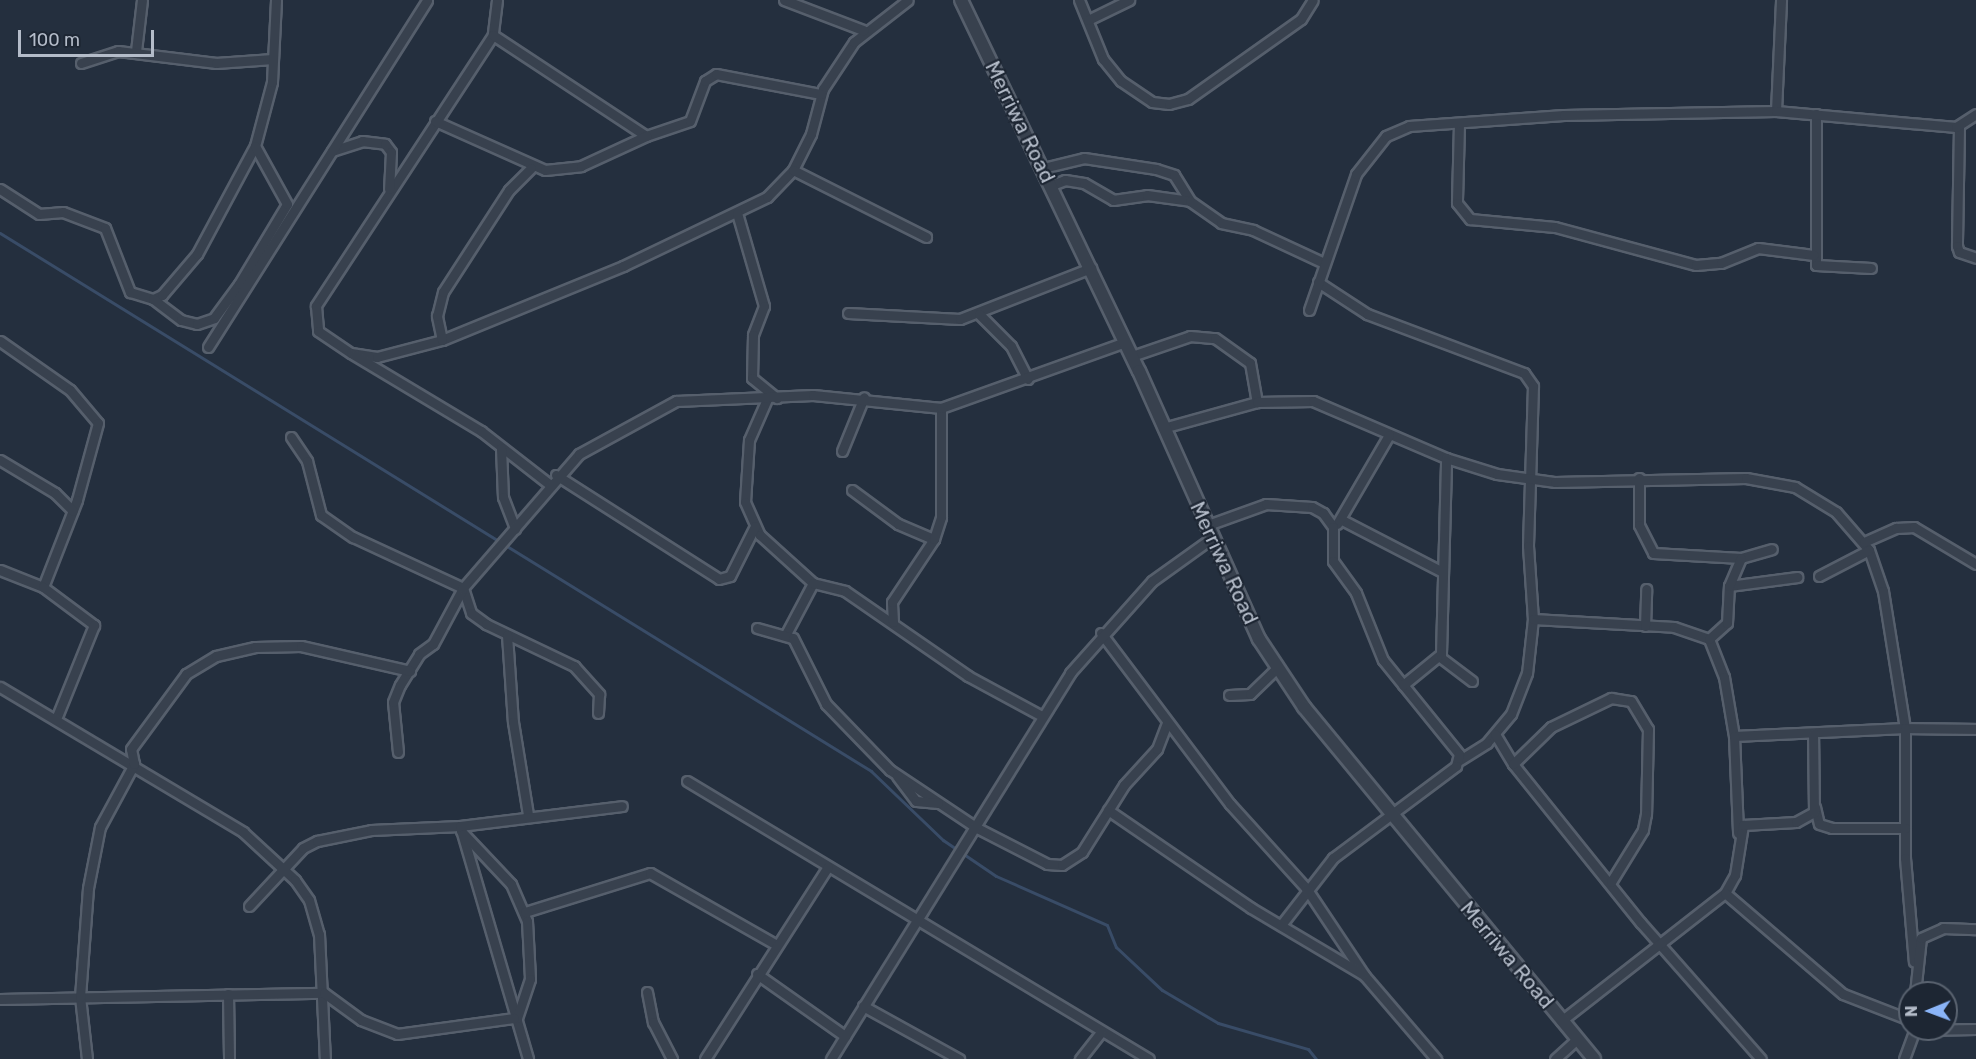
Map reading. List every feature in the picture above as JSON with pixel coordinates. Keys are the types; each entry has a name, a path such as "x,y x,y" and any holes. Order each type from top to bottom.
{"street":[{"path":"136,51 142,0"},
{"path":"153,299 185,271 255,146 273,58 276,0"},
{"path":"208,347 427,0"},
{"path":"497,0 493,35 389,189 314,315 328,342 351,353 501,448 549,484"},
{"path":"784,0 863,30"},
{"path":"351,353 377,357 442,340 737,213 767,197 793,170 811,134 821,94 863,30 908,0"},
{"name":"Merriwa Road","path":"961,0 1052,185 1132,356 1205,526 1277,668 1390,811 1594,1059"},
{"path":"1079,0 1103,59 1121,81 1152,102 1169,104 1188,99 1301,19 1313,0"},
{"path":"1088,20 1130,0"},
{"path":"1776,111 1781,0"},
{"path":"493,35 646,136"},
{"path":"81,63 105,53 136,51 216,63 273,58"},
{"path":"435,121 531,168 581,166 646,136 690,121 705,81 716,74 821,94"},
{"path":"1309,310 1356,174 1370,152 1409,126 1564,115 1776,111 1959,127 1976,114"},
{"path":"1816,114 1814,255 1818,267 1825,269 1871,268"},
{"path":"1459,124 1457,203 1470,219 1555,227 1696,266 1721,263 1758,248 1814,255"},
{"path":"1959,127 1957,246 1960,253 1976,258"},
{"path":"332,151 362,141 385,144 391,152 389,189"},
{"path":"0,189 39,214 63,212 105,228 124,285 153,299 181,320 197,324 214,318 239,284 287,204 255,146"},
{"path":"1043,168 1084,158 1156,169 1174,176 1190,201 1221,223 1253,230 1324,263"},
{"path":"442,340 437,316 443,292 509,190 531,168"},
{"path":"793,170 926,237"},
{"path":"1052,185 1065,180 1084,183 1113,200 1147,195 1190,201"},
{"path":"737,213 764,306 753,334 752,378 772,398"},
{"path":"849,313 935,321 979,314 1047,281 1091,268"},
{"path":"1281,925 1306,888 1390,811 1495,734 1523,693 1533,619 1528,546 1532,479 1529,377 1389,324 1318,282"},
{"path":"979,314 1011,346 1028,379"},
{"path":"1132,356 1190,336 1215,338 1250,363 1257,402"},
{"path":"0,341 70,390 98,423 73,511 43,587"},
{"path":"398,752 393,702 410,671 433,644 463,588 506,542 556,475 579,454 676,401 864,397 941,408 1028,379 1061,362 1125,342"},
{"path":"842,450 864,397"},
{"path":"772,398 749,440 744,466 745,502 755,526 813,583 834,586 894,623 968,676 1042,716"},
{"path":"1163,428 1257,402 1313,401 1446,458 1532,479 1771,479 1828,506 1866,546 1883,591 1905,728 1905,828 1915,981"},
{"path":"894,623 892,602 934,539 941,517 941,408"},
{"path":"1333,527 1342,520 1389,435"},
{"path":"291,437 307,461 321,515 353,537 463,588 471,613 507,634 574,666 599,694 598,713"},
{"path":"501,448 503,497 515,529"},
{"path":"1403,685 1440,657 1446,597 1441,572 1446,458"},
{"path":"0,460 55,493 73,511"},
{"path":"556,475 719,579 730,576 755,526"},
{"path":"1639,478 1639,525 1653,552 1741,558 1772,549"},
{"path":"852,490 898,524 934,539"},
{"path":"1205,526 1259,506 1292,505 1320,510 1333,527 1333,561 1365,612 1380,656 1452,741 1460,760"},
{"path":"1342,520 1441,572"},
{"path":"1819,576 1896,528 1914,527 1976,564"},
{"path":"831,1059 977,828 1042,716 1101,633 1152,581 1212,538"},
{"path":"1709,639 1727,624 1728,586 1741,558"},
{"path":"0,570 43,587 88,618 95,633 56,719"},
{"path":"1728,586 1797,577"},
{"path":"786,634 813,583"},
{"path":"1645,626 1646,589"},
{"path":"1533,619 1674,627 1709,639 1724,677 1734,736 1738,833 1735,875 1725,893 1561,1021"},
{"path":"757,628 786,634 805,657 826,704 897,776 916,801 939,803 977,828 1034,860 1059,866 1082,852 1107,810 1157,749 1167,723"},
{"path":"1101,633 1167,723 1306,888 1364,975 1436,1059"},
{"path":"507,634 513,722 528,815"},
{"path":"87,1059 80,997 88,888 100,827 134,764 131,749 186,674 216,657 255,647 301,646 410,671"},
{"path":"1440,657 1472,681"},
{"path":"1228,695 1253,693 1277,668"},
{"path":"0,687 134,764 243,832 284,868 316,916 324,993 325,1059"},
{"path":"1513,764 1551,727 1611,698 1631,701 1648,729 1646,814 1643,830 1611,882"},
{"path":"1734,736 1905,728 1976,729"},
{"path":"1495,734 1513,764 1659,944 1761,1059"},
{"path":"1813,734 1815,807 1819,824 1832,828 1905,828"},
{"path":"687,781 917,922 1149,1059"},
{"path":"249,906 284,868 317,841 379,829 461,829 528,815 622,806"},
{"path":"1738,833 1747,822 1802,821 1815,807"},
{"path":"1107,810 1281,925 1364,975"},
{"path":"461,829 494,862 525,912 531,979 516,1018"},
{"path":"461,829 528,1059"},
{"path":"705,1059 757,974 828,867"},
{"path":"525,912 650,873 777,945"},
{"path":"1725,893 1843,994 1898,1015"},
{"path":"1914,963 1919,941 1929,931 1976,929"},
{"path":"757,974 845,1036"},
{"path":"647,992 653,1022 672,1059"},
{"path":"0,999 324,993 361,1020 397,1034 516,1018"},
{"path":"228,994 229,1059"},
{"path":"863,1006 943,1054 959,1059"},
{"path":"1958,1029 1976,1029"},
{"path":"1080,1059 1101,1032"},
{"path":"1555,1059 1577,1039"},
{"path":"1904,1059 1911,1041"}],"waterway":[{"path":"0,233 871,771 943,840 996,876 1107,925 1116,947 1162,990 1218,1023 1308,1049 1316,1059"}]}
